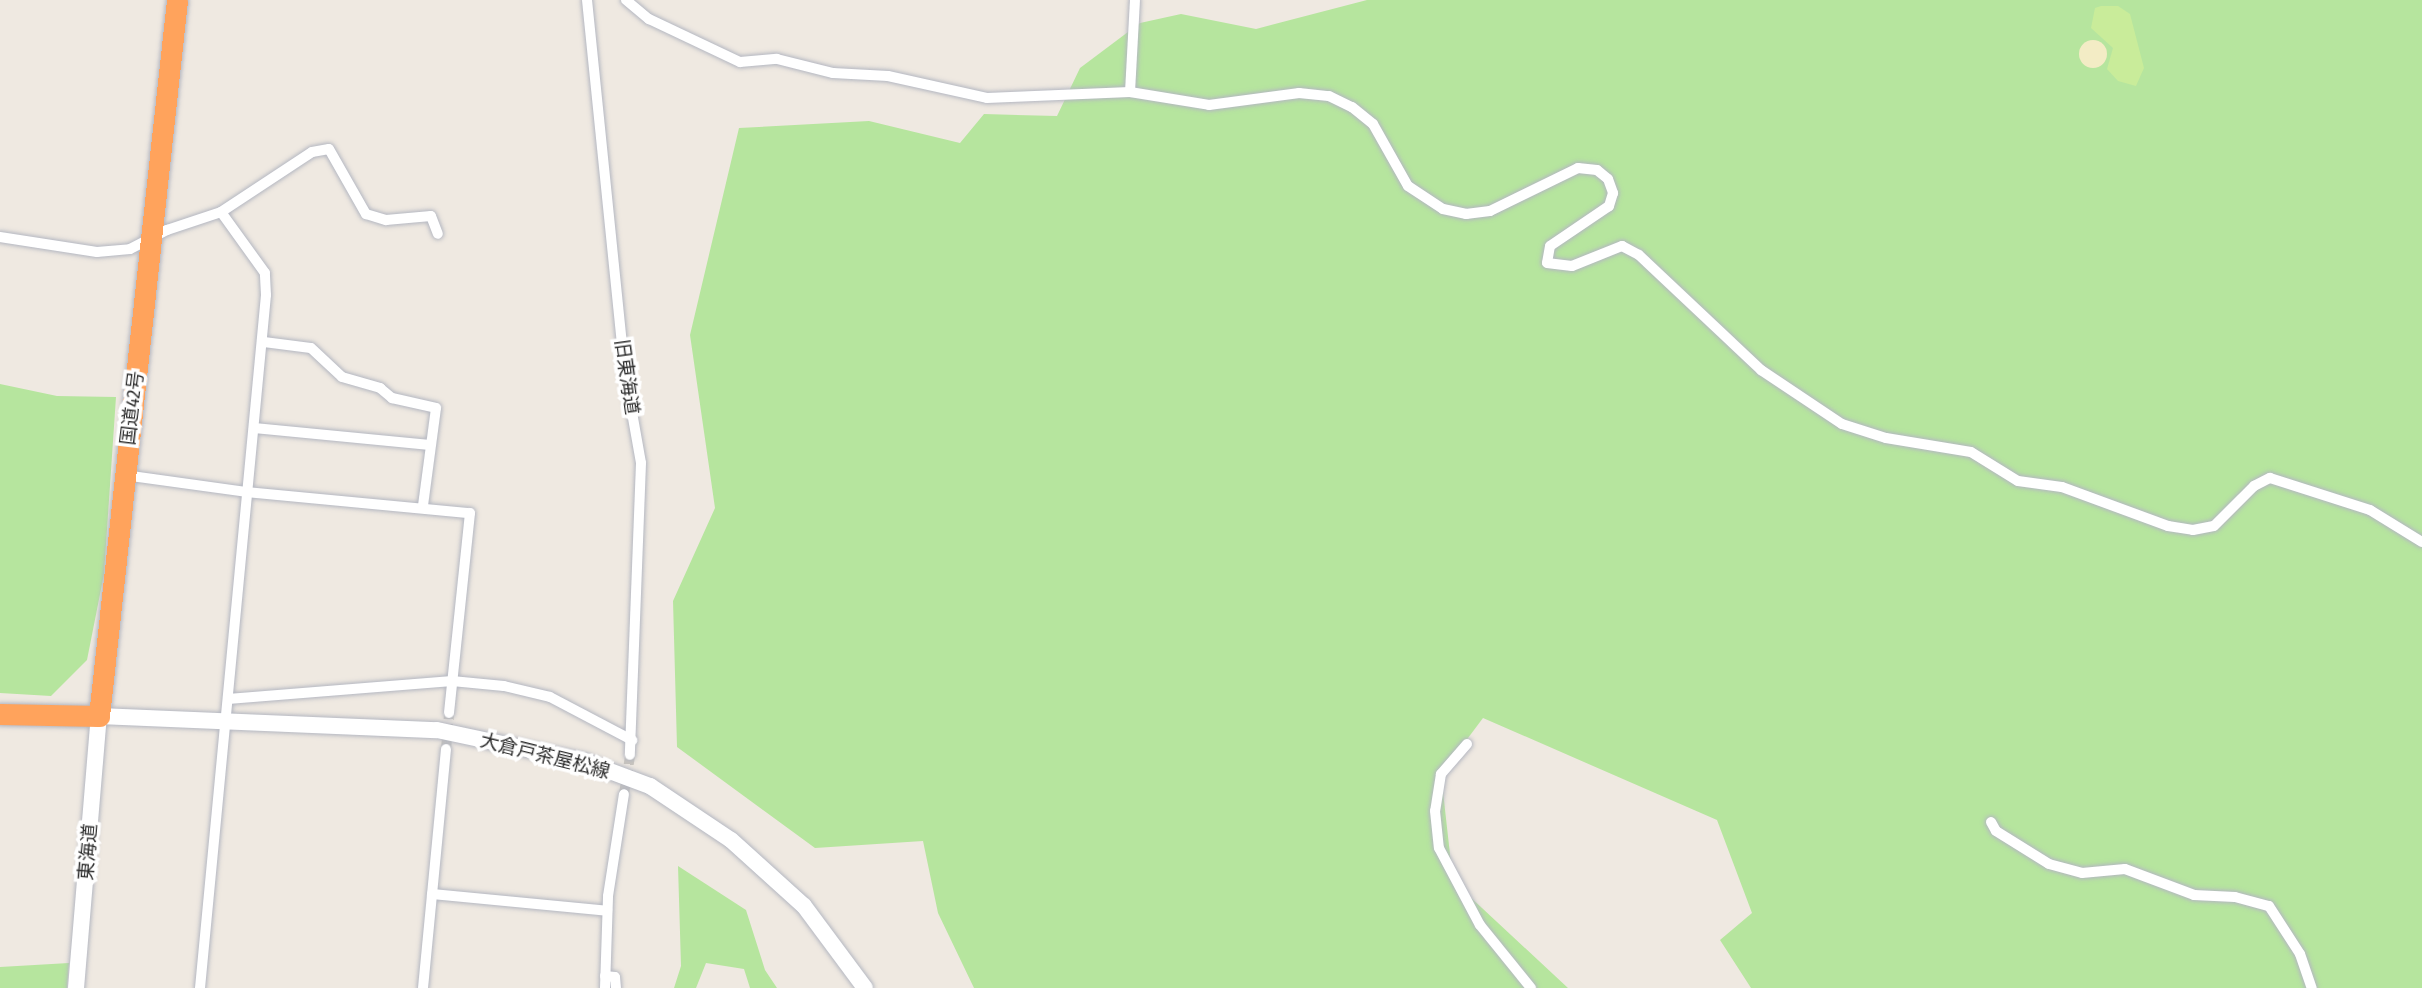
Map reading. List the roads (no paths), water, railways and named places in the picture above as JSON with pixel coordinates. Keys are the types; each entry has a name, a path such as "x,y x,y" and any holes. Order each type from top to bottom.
{"highway":[{"name":"国道42号","path":"99,716 177,0"},
{"path":"0,714 99,716"}],"street":[{"name":"旧東海道","path":"587,0 625,373 641,463 633,594 630,755"},
{"path":"626,0 649,19 740,62 777,58 833,73 888,76 987,98 1130,92 1209,105 1299,93 1329,96 1352,107 1373,124 1408,186 1443,209 1466,214 1490,211 1578,168 1597,170 1608,179 1613,193 1609,206 1550,246 1547,263 1572,266 1622,246 1639,254 1761,370 1842,424 1886,438 1971,452 2018,481 2063,486 2168,526 2193,530 2214,526 2254,486 2270,478 2370,510 2422,542"},
{"path":"1130,92 1135,0"},
{"path":"0,237 97,252 130,249 153,235 220,212 312,152 329,149 366,214 386,220 431,216 438,233"},
{"path":"200,988 246,492 264,342 265,273 220,212"},
{"path":"264,342 311,348 342,377 380,388 392,398 436,408 423,506"},
{"path":"254,428 430,445"},
{"path":"124,475 246,492 423,506 470,513 449,713"},
{"path":"228,699 452,681 505,686 550,697 632,740"},
{"name":"大倉戸茶屋松線","path":"99,716 437,730 583,761 650,786 731,840 804,906 865,988"},
{"name":"東海道","path":"76,988 99,716"},
{"path":"1467,744 1441,774 1435,811 1439,848 1480,925 1531,988"},
{"path":"423,988 446,749"},
{"path":"616,988 615,977 605,982 607,911 624,794"},
{"path":"1991,822 1996,831 2049,864 2082,873 2125,869 2194,895 2235,897 2269,906 2300,954 2312,988"},
{"path":"432,894 607,911"}],"tunnel":[{"path":"446,749 449,713"},
{"path":"624,794 630,755"}]}
